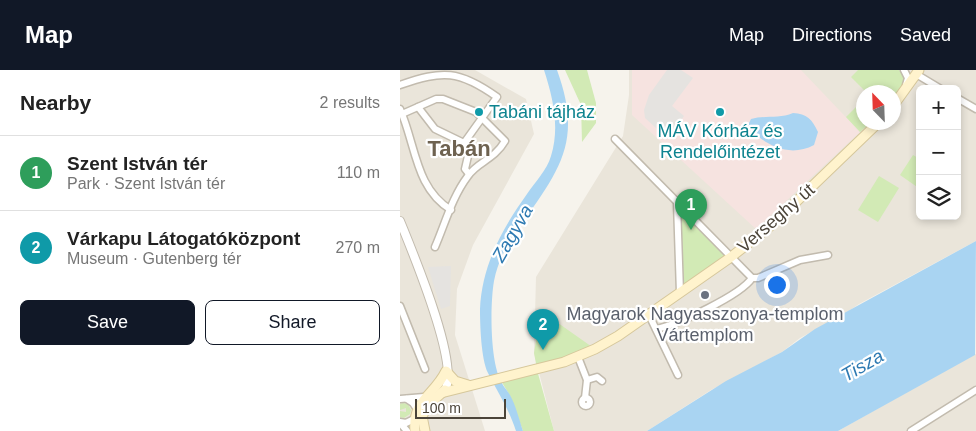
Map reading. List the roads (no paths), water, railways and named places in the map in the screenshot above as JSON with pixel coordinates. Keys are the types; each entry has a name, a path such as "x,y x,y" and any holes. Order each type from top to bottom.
{"main road":[{"path":"901,96 916,71"},
{"name":"Verseghy út","path":"731,257 773,224 814,187 871,130"},
{"path":"424,397 444,389 484,383 537,370 578,357 595,349 640,321 731,257"},
{"path":"415,431 424,397 438,384 446,371 454,381 468,385"},
{"path":"418,414 444,389"},
{"path":"418,414 425,431"}],"street":[{"path":"904,70 908,78 904,92"},
{"path":"916,71 935,85"},
{"path":"400,86 430,73 450,72 497,97 484,118 464,143 463,149 468,156 465,169 468,174"},
{"path":"435,248 450,210 455,197 468,174 490,160 505,141 476,112 444,99 436,99 418,107 401,111 427,189 437,202 450,210"},
{"path":"961,100 976,109"},
{"path":"418,107 435,129 464,143"},
{"path":"614,140 731,257"},
{"path":"677,203 680,293"},
{"path":"400,221 443,345 448,381 444,389"},
{"name":"Verseghy út","path":"731,257 752,278 758,278 800,260 828,255"},
{"path":"656,329 726,299 747,286 752,278"},
{"path":"400,306 425,369"},
{"path":"649,315 678,375"},
{"path":"578,357 587,380 585,398"},
{"path":"587,380 597,377 602,381"},
{"path":"911,431 976,390"},
{"path":"403,399 424,397"},
{"path":"400,423 406,423 418,414 403,399"},
{"path":"400,423 407,431"}],"water":[{"name":"Zagyva","path":"544,70 557,70 564,94 568,115 564,151 548,185 505,250 498,265 493,291 492,331 494,358 500,379 516,408 523,431 516,431 507,408 486,367 481,341 480,309 485,277 495,248 509,221 544,171 554,145 554,113"},
{"path":"793,113 805,116 814,124 818,132 814,145 796,150 778,148 761,139 748,125 751,119 783,116"},
{"name":"Tisza","path":"976,241 975,355 838,431 647,431 726,381 782,352 815,329"}],"place":[{"name":"Tabáni tájház","path":"479,112"},
{"name":"MÁV Kórház és Rendelőintézet","path":"720,112"},
{"name":"Szent István tér","path":"691,230"},
{"name":"Magyarok Nagyasszonya-templom Vártemplom","path":"705,295"},
{"name":"Várkapu Látogatóközpont","path":"543,350"}],"district":[{"name":"Tabán","path":"459,148"}]}
